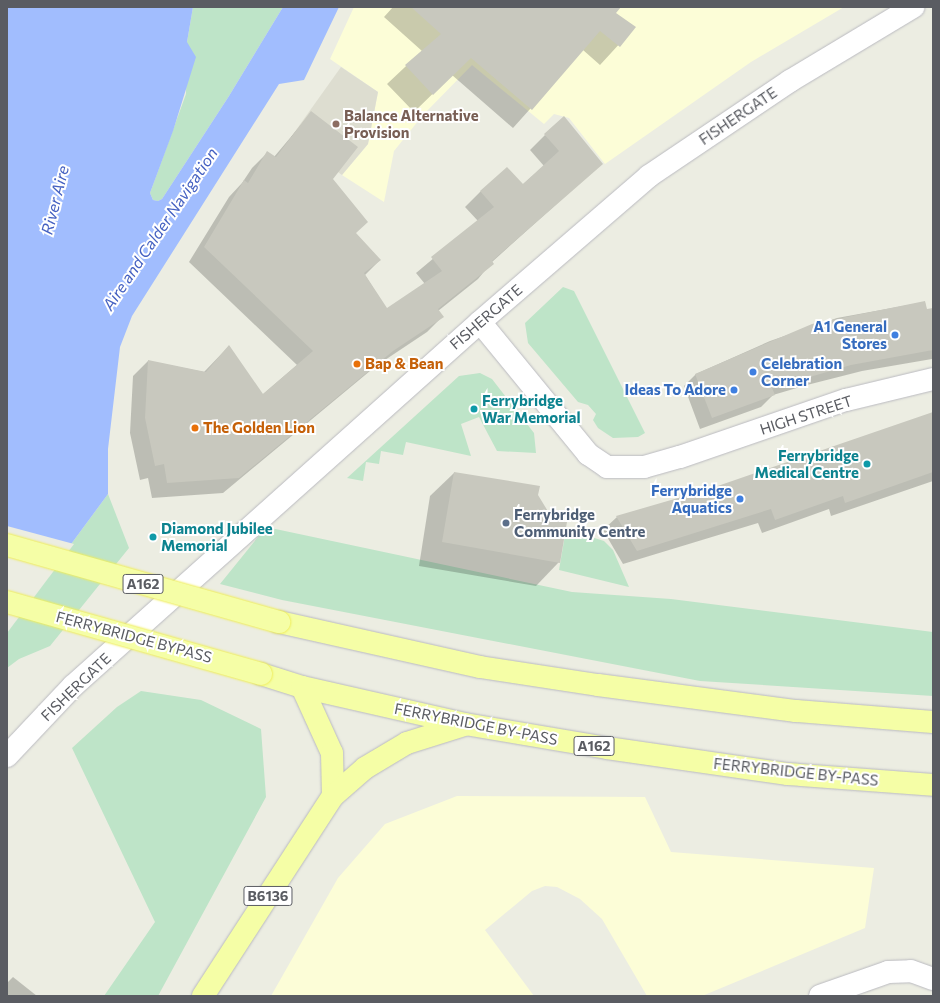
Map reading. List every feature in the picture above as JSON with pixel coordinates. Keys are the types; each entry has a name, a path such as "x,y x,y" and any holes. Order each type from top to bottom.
{"main road":[{"name":"FISHERGATE","path":"7,756 73,686 480,322 649,176 790,81 913,7"},
{"name":"HIGH STREET","path":"480,322 588,454 606,467 644,467 680,457 846,400 933,379"},
{"name":"A162","path":"7,545 278,622 480,667 796,711 933,722"},
{"name":"FERRYBRIDGE BYPASS","path":"7,602 261,674"},
{"name":"FERRYBRIDGE BY-PASS","path":"261,674 302,687 465,724 607,748 788,774 933,786"},
{"path":"302,687 332,753 333,796"},
{"path":"333,796 365,768 407,743 465,724"},
{"name":"B6136","path":"203,996 333,796"},
{"path":"820,996 888,972 911,971 933,978"}],"shaded area":[{"path":"193,7 283,7 229,96 162,199 158,201 153,200 150,193 186,94 187,42"},
{"path":"354,7 844,7 751,62 605,164 569,118 554,114 544,124 472,65 423,115 394,151 384,202 342,175 368,144 378,92 330,59"},
{"name":"Balance Alternative Provision","path":"341,67 378,92 368,144 342,175 291,137"},
{"path":"563,287 574,291 645,433 638,437 613,438 598,428 593,420 596,414 588,405 578,402 528,343 525,323"},
{"path":"480,373 492,379 534,433 536,453 497,451 479,417 461,424 471,456 406,442 403,455 381,451 379,464 366,462 363,481 347,478 459,376"},
{"path":"108,494 129,548 50,646 19,659 7,668 7,631"},
{"path":"266,527 572,592 671,599 933,632 933,696 700,681 282,600 220,584"},
{"path":"566,529 604,541 613,550 629,587 559,570"},
{"path":"141,691 201,700 261,729 266,797 158,996 104,996 155,922 72,748 117,707"},
{"path":"457,796 645,797 671,852 874,868 865,928 702,996 647,996 602,919 580,899 557,887 545,886 532,891 485,930 534,996 271,996 338,878 385,824"}],"water":[{"path":"7,7 193,7 187,42 196,57 173,131 150,193 153,200 158,201 162,199 229,96 283,7 339,7 304,80 279,84 132,316 120,347 108,449 108,494 7,631"}],"pier":[{"path":"7,526 74,544 7,633"}],"building":[{"path":"411,7 621,7 616,13 636,27 620,47 600,31 532,110 471,58 433,95 405,65 441,34"},
{"path":"311,111 358,147 333,179 368,222 356,233 381,260 364,273 387,308 442,271 431,257 494,207 480,191 507,167 523,184 559,151 544,134 564,116 603,164 492,261 494,264 438,309 444,317 393,351 239,478 167,483 164,464 155,466 145,418 148,360 206,372 229,345 263,394 313,351 204,247 244,180 248,183 267,151 276,157"},
{"path":"925,301 927,309 933,308 933,350 851,365 772,388 775,395 712,418 695,374 812,324"},
{"path":"933,412 933,472 845,503 843,496 775,520 771,509 637,551 616,516 709,489"},
{"name":"Ferrybridge Community Centre","path":"454,472 540,486 538,495 549,513 568,516 560,563 442,542"}],"place":[{"name":"Balance Alternative Provision","path":"336,124"},
{"name":"A1 General Stores","path":"895,335"},
{"name":"Bap & Bean","path":"357,364"},
{"name":"Celebration Corner","path":"753,372"},
{"name":"Ideas To Adore","path":"734,390"},
{"name":"Ferrybridge War Memorial","path":"474,409"},
{"name":"The Golden Lion","path":"195,428"},
{"name":"Ferrybridge Medical Centre","path":"867,464"},
{"name":"Ferrybridge Aquatics","path":"740,499"},
{"name":"Ferrybridge Community Centre","path":"506,523"},
{"name":"Diamond Jubilee Memorial","path":"153,537"}],"water label":[{"name":"River Aire","path":"55,200"},
{"name":"Aire and Calder Navigation","path":"160,229"}]}
